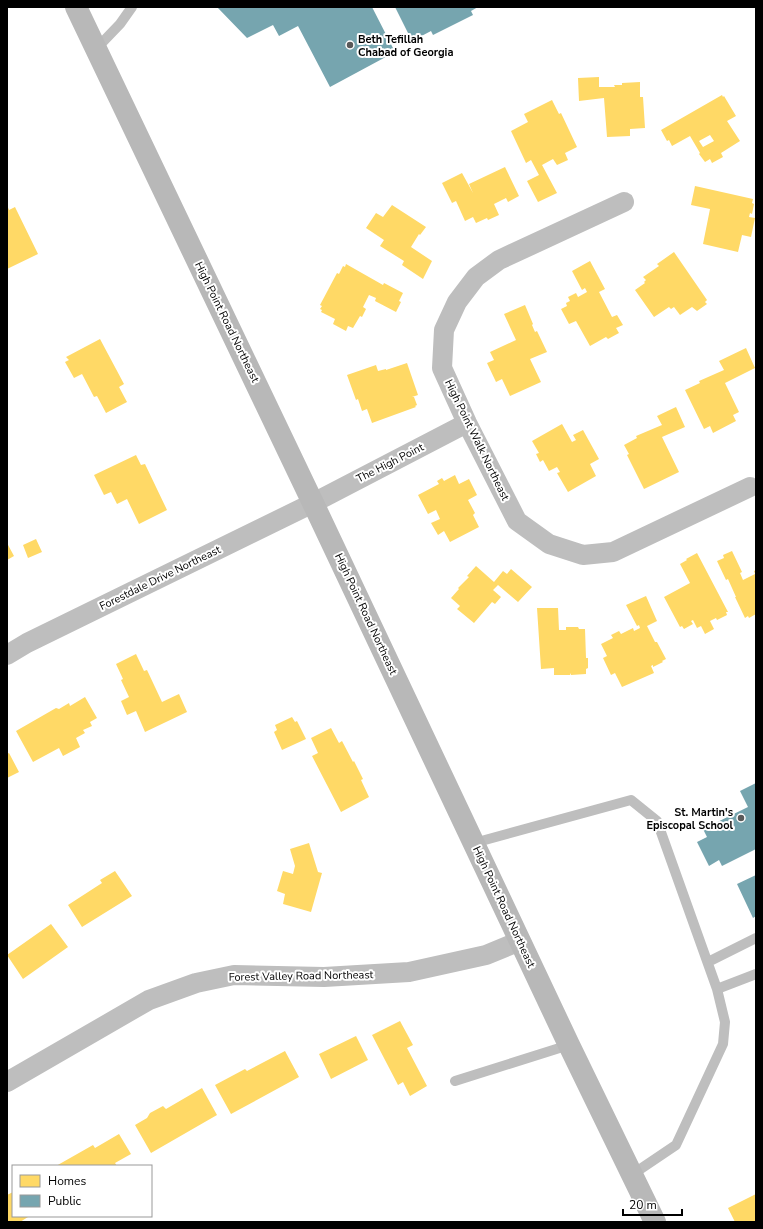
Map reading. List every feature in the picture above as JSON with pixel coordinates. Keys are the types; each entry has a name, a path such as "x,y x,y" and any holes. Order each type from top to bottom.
{"street":[{"name":"High Point Road Northeast","path":"76,7 313,503 569,1045 655,1222"},
{"name":"High Point Walk Northeast","path":"624,202 499,260 476,277 457,302 444,330 442,368 467,423 517,521 549,544 583,555 613,552 750,487"},
{"name":"The High Point","path":"313,503 467,423"},
{"name":"Forestdale Drive Northeast","path":"7,655 27,643 313,503"},
{"name":"Forest Valley Road Northeast","path":"7,1082 149,1000 196,983 234,975 324,977 410,972 486,955 520,941"}],"lane":[{"path":"96,49 120,24 132,7"},
{"path":"474,843 632,800 657,821 718,989 726,1022 723,1044 676,1145 633,1174"},
{"path":"708,962 756,938"},
{"path":"718,989 756,974"},
{"path":"455,1081 569,1045"}],"building: Homes":[{"path":"599,77 599,87 615,87 614,85 622,85 622,83 640,82 640,97 643,97 645,128 630,129 630,136 607,137 604,98 579,101 578,78"},
{"path":"722,95 736,116 727,121 740,141 721,153 723,157 712,163 710,159 705,162 690,136 672,146 669,140 667,141 661,130","holes":["710,135 714,141 703,147 699,141"]},
{"path":"552,100 559,114 561,113 577,147 565,153 568,160 557,165 553,159 542,165 557,193 538,202 527,181 539,175 531,160 526,163 511,131 528,122 524,114"},
{"path":"505,167 519,196 508,202 506,198 494,204 499,215 476,223 473,217 465,221 456,201 452,203 442,183 462,173 473,193 469,184"},
{"path":"695,186 753,199 752,203 754,204 752,214 750,213 749,217 755,218 751,237 742,235 738,252 703,244 710,209 691,205"},
{"path":"7,205 9,210 15,207 38,254 7,269"},
{"path":"392,205 426,227 420,235 419,234 411,247 432,261 423,279 402,265 404,261 380,246 384,240 366,228 376,213 383,217"},
{"path":"674,252 707,300 705,302 707,304 697,311 692,307 680,315 674,307 671,309 669,307 654,317 635,290 645,283 644,282 646,280 643,277 659,266 657,264"},
{"path":"590,261 605,289 599,292 612,317 617,315 623,325 616,328 619,333 608,339 606,337 590,346 576,321 569,324 561,309 567,306 566,303 570,301 568,297 576,293 578,297 587,292 585,288 582,290 572,271"},
{"path":"346,264 383,285 384,283 403,293 399,301 401,302 396,312 375,301 376,298 369,295 363,307 366,309 362,317 360,316 353,328 348,326 346,331 333,324 335,319 321,312 322,310 320,309 322,306 320,305 337,273 339,274 343,266 345,267"},
{"path":"525,305 535,332 537,331 547,352 530,359 541,382 510,396 502,379 496,382 487,363 494,360 490,352 516,340 504,314"},
{"path":"100,339 124,384 119,387 127,402 106,413 97,396 94,397 82,374 74,378 65,362 69,360 66,357"},
{"path":"746,348 755,368 725,383 739,412 733,415 736,421 713,433 710,426 704,429 685,390 700,383 699,381 724,370 719,361"},
{"path":"407,363 418,395 412,397 414,397 417,405 415,406 416,407 372,423 367,409 362,411 358,399 356,400 347,375 376,365 378,371"},
{"path":"676,407 685,427 662,437 679,472 644,489 627,455 629,454 624,445 637,438 636,436 662,425 657,416"},
{"path":"562,424 572,442 576,440 573,435 583,430 599,459 590,464 596,476 568,492 557,473 560,472 557,467 549,471 543,460 540,462 536,454 539,453 532,441"},
{"path":"136,455 141,465 145,464 167,510 139,524 127,499 117,504 111,492 104,495 94,475"},
{"path":"455,475 459,484 469,479 477,495 468,500 475,513 473,515 479,527 450,542 444,531 438,535 431,523 440,519 436,510 428,514 418,495 439,484 437,481 442,478 444,481"},
{"path":"36,539 42,552 28,558 23,545"},
{"path":"7,543 14,556 7,560"},
{"path":"732,551 742,572 740,573 743,580 755,574 754,571 756,570 756,614 749,618 748,616 745,618 728,579 726,580 717,561 724,558 723,555"},
{"path":"697,553 728,612 726,612 727,615 717,620 716,618 710,621 714,629 705,634 701,626 697,628 693,620 691,621 693,624 684,629 682,626 680,627 664,597 690,583 680,564"},
{"path":"476,566 494,582 503,571 507,574 511,569 532,587 518,602 498,585 493,590 501,597 495,604 492,602 474,623 457,609 460,606 451,598 469,577 467,576"},
{"path":"646,596 657,621 647,626 666,659 653,667 653,665 651,666 654,673 622,687 615,673 611,675 603,658 607,656 601,644 613,638 611,635 619,631 621,634 633,628 634,631 640,628 639,625 637,626 626,605"},
{"path":"537,608 558,608 559,630 566,630 566,627 578,627 579,629 585,629 586,658 588,658 588,668 586,669 586,674 571,675 570,673 570,675 554,675 554,668 541,669"},
{"path":"136,654 144,671 147,670 162,702 179,694 187,712 145,732 136,711 127,715 121,701 129,697 121,680 123,679 116,664"},
{"path":"85,697 97,718 90,722 92,726 83,730 85,733 76,738 80,747 63,756 59,748 33,762 16,731 56,708 59,709 69,703 70,706"},
{"path":"292,717 295,722 297,721 306,739 282,750 274,732 277,730 275,725"},
{"path":"331,728 339,743 342,741 353,762 354,761 363,779 361,780 369,797 341,812 312,756 318,753 311,738"},
{"path":"9,753 19,772 7,778 7,754"},
{"path":"309,843 318,872 322,873 311,912 283,904 285,894 277,891 283,871 293,874 295,866 290,849"},
{"path":"115,871 132,896 82,927 68,905 102,883 100,880"},
{"path":"51,924 68,947 23,979 7,955"},
{"path":"400,1021 413,1045 407,1048 427,1086 410,1096 403,1082 398,1085 372,1035"},
{"path":"356,1036 368,1060 331,1079 319,1054"},
{"path":"285,1051 299,1077 231,1114 215,1085 245,1069 247,1071"},
{"path":"202,1088 217,1115 151,1153 135,1125 147,1118 150,1113 163,1106 166,1109"},
{"path":"119,1134 131,1154 115,1163 116,1165 58,1165 93,1145 95,1148"},
{"path":"12,1192 12,1217 28,1217 20,1222 7,1222 7,1195"},
{"path":"756,1194 756,1222 735,1222 728,1208"}],"building: Public":[{"name":"Beth Tefillah Chabad of Georgia","path":"217,7 372,7 395,52 330,87 298,26 279,36 273,25 247,38"},
{"name":"Beth Tefillah Chabad of Georgia","path":"395,7 478,7 471,11 473,15 433,35 431,31 412,41"},
{"name":"St. Martin's Episcopal School","path":"756,783 756,849 722,866 719,860 709,866 697,842 707,837 703,829 748,807 740,791"},
{"path":"756,875 756,916 753,918 737,884"}],"place":[{"name":"Beth Tefillah Chabad of Georgia","path":"350,45"},
{"name":"St. Martin's Episcopal School","path":"741,818"}]}
